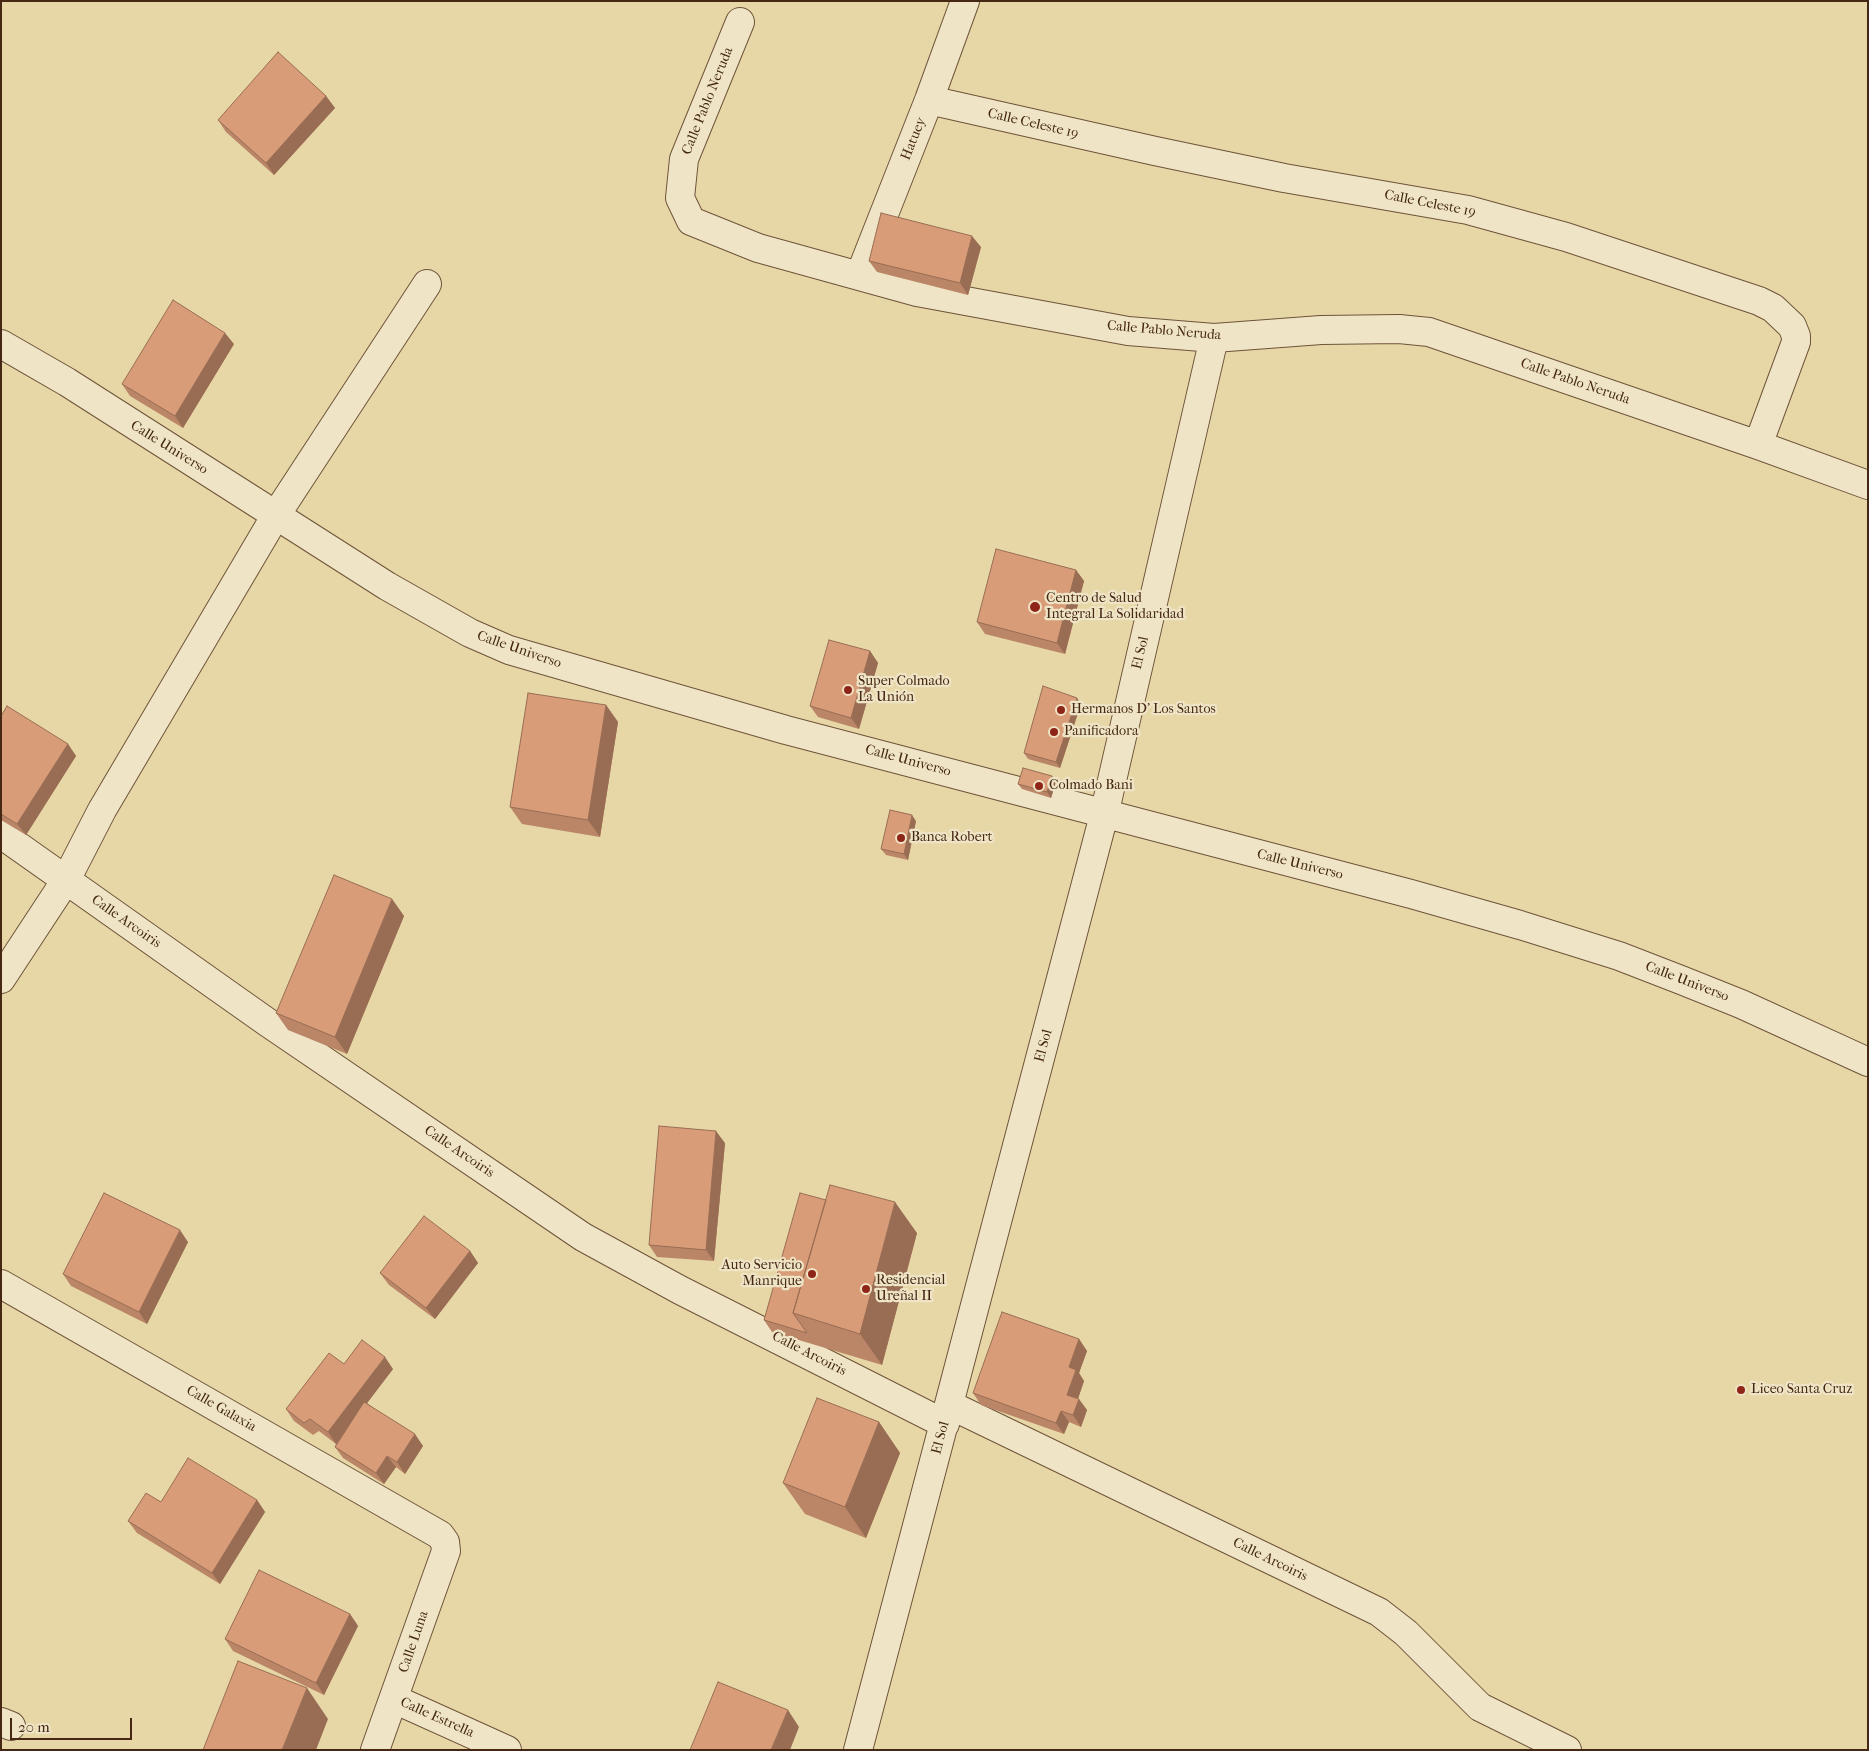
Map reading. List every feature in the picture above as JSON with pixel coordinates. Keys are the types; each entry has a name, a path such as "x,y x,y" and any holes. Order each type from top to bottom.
{"street":[{"name":"Hatuey","path":"860,275 929,100 965,1"},
{"name":"Calle Pablo Neruda","path":"740,22 684,159 680,198 691,221 758,248 917,292 1128,331 1214,338 1321,330 1399,329 1428,332 1758,445 1868,485"},
{"name":"Calle Celeste 19","path":"929,100 1275,176 1468,210 1566,237 1759,301 1772,308 1792,326 1796,342 1758,445"},
{"path":"1,979 66,880 102,810 276,516 427,284"},
{"name":"El Sol","path":"858,1750 1104,814 1214,338"},
{"name":"Calle Universo","path":"1,344 67,382 387,586 470,633 509,650 777,727 1411,894 1520,925 1619,956 1741,1004 1868,1062"},
{"name":"Calle Arcoiris","path":"1,834 266,1022 583,1237 680,1290 1379,1612 1406,1633 1480,1707 1566,1750"},
{"name":"Calle Galaxia","path":"1,1284 440,1535"},
{"name":"Calle Luna","path":"375,1750 446,1551 445,1542 440,1535"},
{"name":"Calle Estrella","path":"394,1699 507,1750"}],"building":[{"path":"278,52 326,96 266,163 218,120"},
{"path":"881,213 972,236 960,283 869,261"},
{"path":"173,300 225,333 175,416 122,384"},
{"name":"Centro de Salud Integral La Solidaridad","path":"996,549 1076,570 1057,643 977,622"},
{"name":"Super Colmado La Unión","path":"829,640 870,651 851,718 810,706"},
{"path":"1043,686 1077,698 1056,762 1024,753"},
{"path":"528,693 606,705 588,820 510,807"},
{"path":"7,706 68,744 17,824 1,814 1,716"},
{"path":"1023,768 1052,776 1047,792 1018,784"},
{"name":"Banca Robert","path":"890,810 912,815 904,854 881,849"},
{"path":"334,875 392,899 335,1037 276,1013"},
{"path":"659,1126 716,1131 706,1250 649,1245"},
{"path":"830,1185 895,1202 860,1334 793,1313"},
{"path":"104,1193 180,1230 139,1312 63,1274"},
{"path":"800,1193 826,1200 793,1313 807,1333 764,1320"},
{"path":"424,1216 470,1251 426,1308 380,1273"},
{"path":"1002,1312 1079,1339 1069,1367 1076,1370 1067,1395 1079,1399 1073,1415 1061,1411 1056,1423 973,1393"},
{"path":"362,1340 385,1357 328,1432 310,1419 304,1423 286,1409 329,1353 344,1364"},
{"path":"817,1398 879,1422 845,1507 783,1483"},
{"path":"364,1402 415,1434 397,1462 387,1456 376,1473 335,1447"},
{"path":"188,1458 257,1500 212,1573 128,1521 146,1493 161,1502"},
{"path":"259,1570 350,1614 316,1683 225,1639"},
{"path":"238,1661 307,1688 282,1750 203,1750"},
{"path":"718,1682 788,1710 771,1750 690,1750"}],"place":[{"name":"Centro de Salud Integral La Solidaridad","path":"1035,607"},
{"name":"Super Colmado La Unión","path":"848,690"},
{"name":"Hermanos D' Los Santos","path":"1061,710"},
{"name":"Panificadora","path":"1054,732"},
{"name":"Colmado Bani","path":"1039,786"},
{"name":"Banca Robert","path":"901,838"},
{"name":"Auto Servicio Manrique","path":"812,1274"},
{"name":"Residencial Ureñal II","path":"866,1289"},
{"name":"Liceo Santa Cruz","path":"1741,1390"}]}
